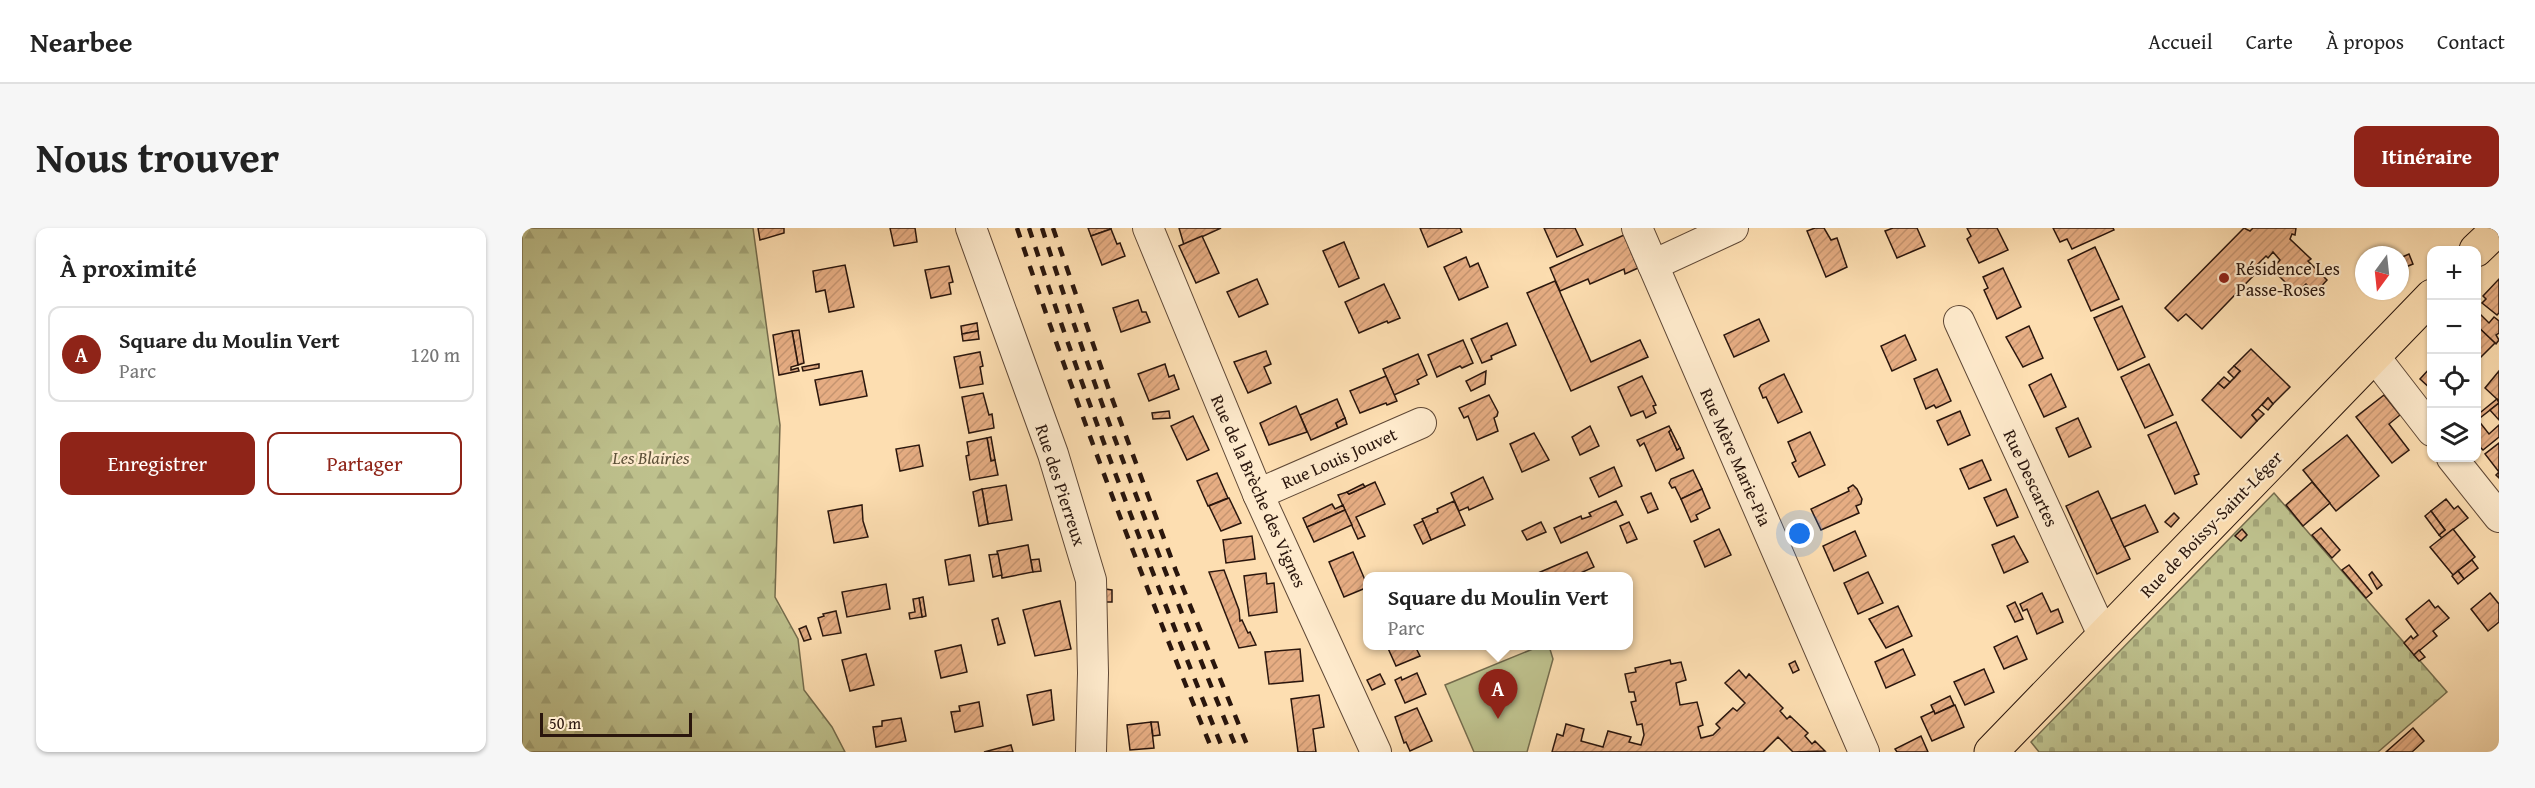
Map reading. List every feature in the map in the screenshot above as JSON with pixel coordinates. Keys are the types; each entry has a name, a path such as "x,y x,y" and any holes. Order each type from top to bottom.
{"main road":[{"path":"2480,246 2499,228"},
{"name":"Rue de Boissy-Saint-Léger","path":"1991,752 2428,300"}],"street":[{"name":"Rue des Pierreux","path":"971,228 1053,454 1090,580 1093,673 1091,752"},
{"name":"Rue de la Brèche des Vignes","path":"1148,228 1258,494 1376,752"},
{"name":"Rue Mère Marie-Pia","path":"1637,228 1864,752"},
{"path":"1653,265 1733,228"},
{"name":"Rue Descartes","path":"1959,321 2103,635"},
{"path":"2374,356 2427,425"},
{"name":"Rue Louis Jouvet","path":"1258,494 1421,423"},
{"path":"2455,462 2499,518"}],"green space":[{"name":"Les Blairies","path":"522,228 753,228 780,425 775,597 798,639 804,690 832,727 845,752 522,752"},
{"path":"2274,493 2447,692 2378,752 2039,752 2031,742"},
{"path":"1530,650 1550,650 1553,659 1527,752 1474,752 1445,685"}],"building":[{"path":"758,228 784,228 784,233 760,240"},
{"path":"890,228 915,228 917,242 894,246"},
{"path":"1088,228 1111,228 1111,229 1091,236"},
{"path":"1179,228 1221,228 1184,245"},
{"path":"1420,228 1460,228 1462,232 1428,247"},
{"path":"1544,228 1575,228 1583,245 1557,257"},
{"path":"1824,228 1831,240 1837,238 1847,267 1826,277 1807,231"},
{"path":"1893,228 1917,228 1925,246 1897,258 1885,231"},
{"path":"1967,228 1997,228 2008,250 1979,263 1967,239 1971,236"},
{"path":"2053,228 2113,228 2114,230 2072,249 2067,239 2060,242"},
{"name":"Résidence Les Passe-Roses","path":"2244,228 2250,231 2253,228 2296,228 2295,235 2292,234 2290,239 2311,259 2308,261 2327,280 2315,293 2306,284 2296,293 2272,269 2280,260 2273,252 2250,272 2254,275 2202,329 2186,314 2178,321 2165,308"},
{"path":"1111,229 1125,256 1102,265 1091,236"},
{"path":"1624,235 1638,268 1625,274 1624,269 1590,284 1588,279 1560,291 1550,268"},
{"path":"1202,236 1219,273 1196,283 1179,246"},
{"path":"1344,242 1359,278 1339,287 1323,251"},
{"path":"2095,247 2119,299 2091,311 2068,260"},
{"path":"2409,254 2413,264 2409,266"},
{"path":"1466,257 1470,267 1478,263 1488,287 1459,300 1444,267"},
{"path":"845,265 854,307 829,312 825,290 816,292 813,271"},
{"path":"949,266 953,282 949,283 951,294 931,298 925,270"},
{"path":"2003,268 2021,307 1997,319 1984,290 1988,288 1983,277"},
{"path":"1257,279 1268,304 1239,317 1227,292"},
{"path":"2499,279 2499,313 2497,315 2482,303 2486,299 2483,296"},
{"path":"1555,281 1591,362 1640,340 1648,357 1571,391 1527,293"},
{"path":"1384,284 1400,318 1359,333 1345,302"},
{"path":"1138,300 1142,312 1146,312 1150,322 1121,332 1113,308"},
{"path":"2122,306 2145,357 2118,370 2094,318"},
{"path":"2481,315 2489,323 2494,317 2499,321 2499,333 2496,335 2499,340 2496,344 2481,330"},
{"path":"1759,319 1769,341 1734,357 1724,335"},
{"path":"977,323 978,331 962,334 961,326"},
{"path":"1507,323 1516,345 1491,356 1492,359 1482,363 1471,339"},
{"path":"2029,326 2043,358 2023,367 2006,337"},
{"path":"799,330 804,363 798,365 792,331"},
{"path":"2481,330 2495,343 2481,357"},
{"path":"792,331 798,365 791,367 791,370 798,368 799,371 779,375 773,335"},
{"path":"978,331 979,339 963,341 962,334"},
{"path":"1905,335 1916,360 1892,371 1881,346"},
{"path":"1463,340 1473,363 1462,368 1460,366 1437,377 1428,355"},
{"path":"2251,349 2290,387 2273,404 2268,398 2252,415 2257,421 2241,438 2202,400 2218,383 2224,388 2234,378 2240,371 2234,366"},
{"path":"1266,351 1271,364 1264,367 1271,383 1248,393 1234,362"},
{"path":"980,352 983,384 960,388 954,357"},
{"path":"1418,354 1427,375 1417,380 1419,384 1394,395 1383,369"},
{"path":"819,364 819,368 803,371 802,367"},
{"path":"1165,364 1169,377 1174,375 1179,389 1149,401 1138,374"},
{"path":"2149,364 2173,415 2145,428 2121,377"},
{"path":"2234,366 2240,371 2234,378 2228,372"},
{"path":"1937,369 1951,401 1936,408 1934,405 1926,409 1914,379"},
{"path":"862,371 867,396 820,405 815,380"},
{"path":"1486,371 1485,384 1471,391 1466,381"},
{"path":"2427,371 2427,385 2420,379"},
{"path":"2499,371 2499,401 2485,388"},
{"path":"1784,374 1802,412 1778,423 1766,397 1763,398 1759,388"},
{"path":"2051,374 2066,407 2044,417 2029,385"},
{"path":"1386,376 1397,401 1360,413 1350,391"},
{"path":"1642,376 1656,405 1653,406 1656,413 1646,418 1643,411 1631,416 1618,387"},
{"path":"2224,377 2230,382 2224,388 2218,383"},
{"path":"983,393 989,415 992,414 994,428 969,433 962,397"},
{"path":"1489,395 1498,412 1494,418 1498,431 1477,440 1468,416 1464,418 1459,408"},
{"path":"2384,395 2400,415 2389,424 2409,450 2392,463 2356,417"},
{"path":"2268,398 2273,404 2268,410 2262,405"},
{"path":"1337,399 1345,418 1336,423 1338,428 1311,440 1300,415"},
{"path":"2497,399 2499,403 2481,417 2481,412"},
{"path":"2499,403 2499,420 2490,410"},
{"path":"1296,406 1307,432 1269,445 1260,423"},
{"path":"2258,409 2264,414 2257,421 2252,415"},
{"path":"1169,411 1170,418 1153,419 1152,413"},
{"path":"1960,411 1970,435 1948,445 1937,421"},
{"path":"1193,416 1209,450 1187,460 1171,426"},
{"path":"1345,418 1347,424 1338,428 1336,423"},
{"path":"2078,418 2091,447 2069,457 2056,428"},
{"path":"2176,422 2199,474 2194,476 2197,484 2175,494 2148,435"},
{"path":"2481,424 2489,434 2499,425 2499,437 2483,450 2481,448"},
{"path":"1590,426 1599,446 1580,455 1572,437"},
{"path":"1669,426 1671,430 1669,432 1677,450 1680,448 1684,458 1656,471 1644,443 1640,446 1637,440"},
{"path":"1671,430 1680,448 1677,450 1669,432"},
{"path":"1810,432 1825,465 1799,477 1792,463 1796,461 1788,442"},
{"path":"1534,433 1549,460 1522,472 1510,444"},
{"path":"2347,435 2379,476 2336,511 2303,470"},
{"path":"991,437 995,460 991,461 987,438"},
{"path":"987,438 991,461 995,460 998,475 970,480 966,456 969,455 967,442"},
{"path":"2499,443 2499,472 2485,454"},
{"path":"919,445 923,466 900,471 896,449"},
{"path":"1982,460 1991,480 1969,489 1960,469"},
{"path":"1614,467 1622,486 1599,497 1590,478"},
{"path":"1693,470 1702,489 1681,499 1675,487 1672,488 1669,483 1671,479"},
{"path":"1217,473 1228,498 1208,506 1197,481"},
{"path":"1483,477 1493,499 1469,510 1468,507 1459,511 1451,493"},
{"path":"1375,482 1385,504 1356,517 1365,536 1358,539 1338,495 1347,492 1349,494"},
{"path":"2312,482 2330,503 2303,526 2286,505"},
{"path":"1363,484 1365,487 1349,494 1347,492"},
{"path":"1006,485 1012,520 988,524 982,489"},
{"path":"1853,485 1862,499 1861,504 1856,506 1859,513 1821,530 1811,509 1849,491 1848,488"},
{"path":"982,489 988,524 979,526 973,492"},
{"path":"1702,489 1710,508 1696,515 1698,519 1691,522 1681,499"},
{"path":"2006,489 2018,517 1997,526 1984,498"},
{"path":"2098,491 2130,559 2097,574 2066,506"},
{"path":"1651,493 1658,509 1648,513 1641,497"},
{"path":"1229,498 1241,523 1221,531 1209,506"},
{"path":"2446,499 2454,509 2458,506 2468,518 2442,538 2439,535 2445,530 2431,511"},
{"path":"1454,501 1465,525 1431,540 1422,519"},
{"path":"1616,501 1623,515 1561,543 1554,528 1581,516 1582,519 1591,516 1589,513"},
{"path":"1332,504 1335,509 1343,505 1345,510 1307,527 1303,518"},
{"path":"862,505 863,521 868,537 834,543 828,511"},
{"path":"2145,505 2158,532 2124,547 2111,519"},
{"path":"1345,510 1352,525 1314,542 1307,527"},
{"path":"2431,511 2445,530 2439,535 2425,516"},
{"path":"2174,513 2179,518 2171,527 2165,522"},
{"path":"1423,521 1431,540 1423,544 1414,525"},
{"path":"1541,522 1546,532 1527,540 1522,531"},
{"path":"1629,522 1637,539 1627,543 1620,526"},
{"path":"2321,528 2340,550 2332,558 2312,535"},
{"path":"1719,529 1731,555 1705,567 1694,541"},
{"path":"2242,529 2247,535 2241,541 2235,536"},
{"path":"2453,529 2475,557 2453,575 2430,547"},
{"path":"1855,531 1866,556 1834,571 1823,546"},
{"path":"1252,536 1255,559 1226,563 1223,540"},
{"path":"2014,536 2028,562 2004,573 1992,545"},
{"path":"1028,545 1033,572 1002,578 997,551"},
{"path":"1353,552 1363,575 1363,589 1344,597 1329,562"},
{"path":"1587,552 1594,567 1583,572 1540,572"},
{"path":"998,554 1002,575 993,577 989,555"},
{"path":"970,555 974,581 949,585 945,560"},
{"path":"1039,559 1041,571 1033,572 1031,560"},
{"path":"2472,560 2478,568 2464,579 2458,571"},
{"path":"2349,565 2372,593 2366,598 2342,570"},
{"path":"1224,570 1239,610 1240,621 1242,620 1248,633 1250,632 1256,645 1239,648 1209,572"},
{"path":"2458,571 2464,579 2458,584 2452,576"},
{"path":"1868,572 1883,603 1858,614 1844,583"},
{"path":"2372,572 2382,585 2377,589 2369,575"},
{"path":"1266,573 1267,584 1274,583 1277,612 1249,616 1244,576"},
{"path":"886,584 890,609 847,617 842,592"},
{"path":"1105,589 1112,590 1112,602 1105,602"},
{"path":"2042,593 2051,612 2058,609 2063,622 2037,634 2027,609 2023,611 2020,604"},
{"path":"2490,593 2499,604 2499,622 2488,631 2471,609"},
{"path":"923,597 926,616 922,617 919,598"},
{"path":"919,598 922,617 910,619 909,613 915,612 913,599"},
{"path":"2429,600 2435,608 2438,606 2449,618 2433,631 2437,636 2414,655 2404,643 2411,636 2413,639 2418,635 2406,619"},
{"path":"1060,601 1071,649 1035,656 1023,610"},
{"path":"2015,602 2023,619 2015,622 2007,606"},
{"path":"1898,606 1912,636 1886,648 1869,619"},
{"path":"836,611 841,633 823,636 818,618 824,616 823,614"},
{"path":"998,618 1005,643 998,645 992,620"},
{"path":"806,626 811,639 804,641 799,629"},
{"path":"2017,636 2027,659 2004,669 1994,647"},
{"path":"961,645 967,672 941,678 935,651"},
{"path":"1300,649 1303,681 1269,684 1265,652"},
{"path":"1903,649 1915,675 1886,688 1875,662"},
{"path":"1389,650 1417,650 1420,656 1396,666"},
{"path":"2419,650 2425,657 2419,661 2414,655"},
{"path":"866,654 874,685 850,691 842,660"},
{"path":"1670,660 1671,664 1681,662 1686,680 1676,683 1680,705 1697,702 1703,725 1698,727 1701,738 1713,735 1720,728 1716,724 1733,708 1737,711 1745,703 1725,683 1739,670 1746,678 1749,674 1783,708 1780,711 1787,719 1790,716 1808,733 1805,736 1812,744 1815,741 1825,751 1793,752 1778,737 1763,752 1552,752 1557,734 1563,736 1566,724 1584,729 1581,741 1603,747 1608,731 1631,737 1629,742 1641,745 1644,735 1642,724 1637,725 1631,702 1636,701 1634,692 1629,692 1625,674 1636,672 1635,668"},
{"path":"1795,661 1799,670 1793,673 1789,664"},
{"path":"1984,669 1994,692 1965,705 1954,682"},
{"path":"1417,673 1426,694 1405,703 1395,680 1401,677 1402,680"},
{"path":"1380,674 1385,684 1372,690 1367,680"},
{"path":"1051,690 1054,720 1033,725 1027,695"},
{"path":"1319,695 1324,727 1313,729 1316,752 1298,752 1291,699"},
{"path":"1950,696 1954,705 1935,714 1931,705"},
{"path":"979,702 983,726 955,732 951,712 960,711 959,706"},
{"path":"1955,705 1964,727 1932,741 1921,717 1934,711 1935,714"},
{"path":"1417,708 1432,741 1410,751 1406,742 1404,743 1395,717"},
{"path":"901,718 906,741 876,747 873,727 882,726 882,721"},
{"path":"1151,722 1154,748 1130,750 1127,725"},
{"path":"1151,722 1158,722 1160,735 1153,736"},
{"path":"2413,728 2424,741 2412,752 2386,752"},
{"path":"1921,736 1928,752 1897,752 1895,749"},
{"path":"1011,745 1013,752 984,752"}],"railway":[{"path":"1017,228 1110,492 1213,752"},
{"path":"1029,228 1122,492 1224,752"},
{"path":"1042,228 1135,492 1238,752"},
{"path":"1053,228 1110,393 1176,571 1250,752"}],"place":[{"name":"Résidence Les Passe-Roses","path":"2224,278"},
{"name":"Square du Moulin Vert","path":"1498,719"}]}
